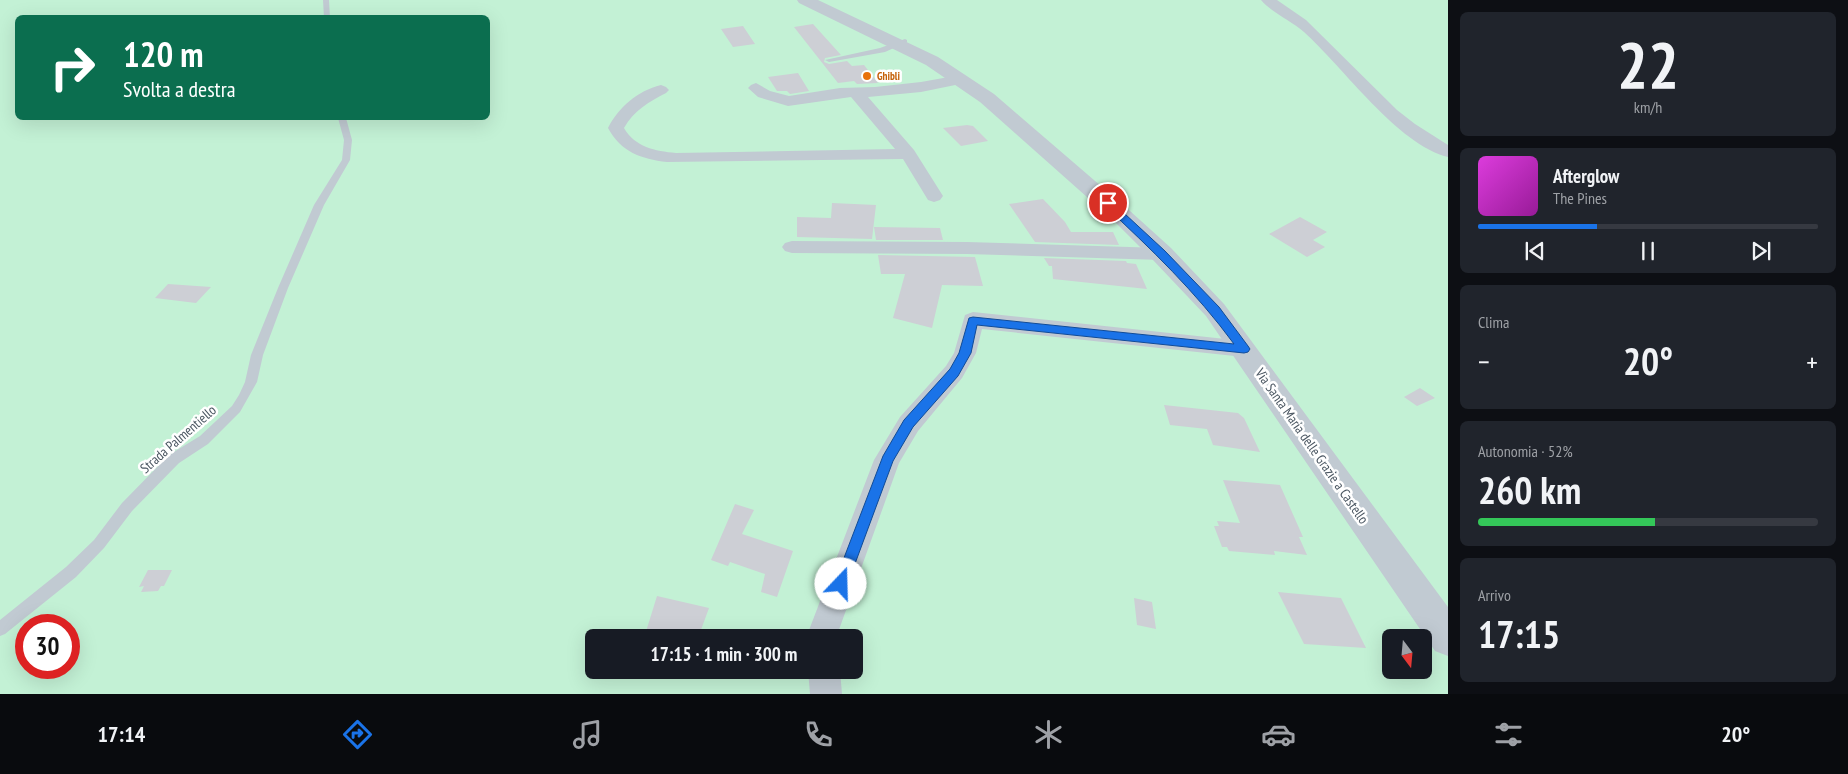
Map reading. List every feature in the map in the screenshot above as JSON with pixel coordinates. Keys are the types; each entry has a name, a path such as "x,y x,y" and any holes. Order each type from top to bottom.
{"street":[{"name":"Via Santa Maria delle Grazie a Castello","path":"805,0 903,42 987,98 1122,216 1162,254 1215,310 1448,638"},
{"path":"1268,0 1310,30 1390,111 1418,135 1448,152"},
{"path":"756,88 764,94 788,101 921,87 960,80"},
{"path":"661,90 632,104 621,116 616,128 619,137 626,145 659,157 908,154"},
{"path":"856,93 908,154 934,196"},
{"path":"792,247 967,248 1162,254"},
{"path":"824,629 887,460 909,424 954,372 965,353 973,320 1244,349"},
{"path":"825,679 826,694"}],"lane":[{"path":"326,0 327,15"},
{"path":"829,60 866,54 903,42"},
{"name":"Strada Palmentiello","path":"0,629 72,572 99,544 127,508 174,459 204,440 236,409 251,382 257,355 283,288 319,205 346,160 348,140 343,120"}],"green space":[{"path":"0,0 1448,0 1448,694 0,694"}],"building":[{"path":"813,24 841,55 825,58 824,62 829,64 847,61 852,66 864,65 878,83 857,84 854,81 838,83 794,27"},
{"path":"743,26 755,44 733,47 721,29"},
{"path":"798,73 809,91 790,94 787,91 777,91 768,77"},
{"path":"973,126 988,141 961,146 943,128"},
{"path":"1043,199 1065,222 1071,232 1113,232 1119,245 1035,242 1009,204"},
{"path":"832,203 876,205 872,239 797,237 797,217 831,218"},
{"path":"1300,217 1327,232 1313,240 1325,247 1307,257 1269,234"},
{"path":"874,227 940,228 943,240 876,240"},
{"path":"878,255 975,257 983,286 942,285 932,328 893,318 905,274 881,274"},
{"path":"1044,258 1126,261 1127,263 1136,264 1147,289 1053,279 1052,266 1049,266"},
{"path":"168,284 211,287 196,303 155,298"},
{"path":"1420,388 1435,398 1417,406 1404,397"},
{"path":"1164,405 1238,413 1244,418 1260,452 1213,445 1207,429 1170,425"},
{"path":"1223,480 1280,485 1303,537 1299,537 1307,555 1274,551 1275,555 1229,551 1227,547 1222,547 1214,526 1219,526 1217,521 1240,523"},
{"path":"735,504 754,510 742,534 793,551 777,597 761,592 765,574 730,562 728,566 711,560"},
{"path":"148,570 172,570 164,586 161,586 158,591 141,592 144,586 139,587"},
{"path":"1278,592 1341,598 1366,648 1304,644"},
{"path":"657,596 709,608 701,629 647,629"},
{"path":"1134,598 1152,602 1156,629 1137,625"}],"place":[{"name":"Ghibli","path":"867,76"}],"route":[{"path":"841,584 887,460 909,424 954,372 965,353 973,320 1244,349 1215,310 1162,254 1108,203"}]}
